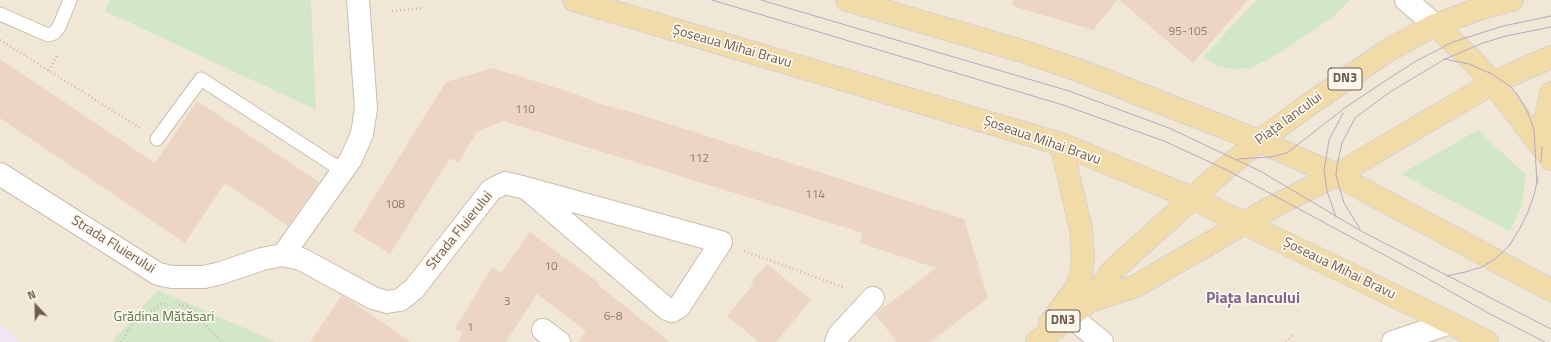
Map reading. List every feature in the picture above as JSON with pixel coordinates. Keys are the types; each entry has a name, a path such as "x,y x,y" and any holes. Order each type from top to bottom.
{"main road":[{"name":"Șoseaua Mihai Bravu","path":"574,0 1061,144 1192,198 1487,342"},
{"path":"847,0 1022,51 1078,70 1259,141 1336,175 1551,290"},
{"name":"DN3","path":"1435,25 1482,8 1512,0"},
{"path":"1435,25 1494,83 1547,153"},
{"name":"Piața Iancului","path":"1192,198 1259,141 1365,65 1387,51 1435,25"},
{"name":"DN3","path":"1090,301 1136,286 1297,193 1336,175 1494,83 1551,57"},
{"path":"1547,153 1545,120 1551,93"},
{"path":"1036,342 1076,288 1082,267 1083,244 1081,229 1061,144"},
{"name":"DN3","path":"1036,342 1090,301 1113,270 1192,198"}],"street":[{"path":"283,255 351,159 362,134 366,108 358,0"},
{"path":"1406,0 1435,25"},
{"name":"Strada Fluierului","path":"0,174 158,274 172,277 204,276 222,273 262,259 283,255 301,259 373,298 387,302 400,300 414,289 491,190 505,184 526,188 721,242"},
{"path":"526,188 667,309 672,311 679,308 721,242"},
{"path":"836,342 839,336 873,298"},
{"path":"1070,316 1102,342"},
{"path":"1393,342 1450,323"}],"lane":[{"path":"0,14 48,35 54,33 59,27 70,0"},
{"path":"157,139 200,79 343,171"}],"path":[{"path":"392,11 423,8"},
{"path":"0,40 157,139"},
{"path":"721,242 873,298"},
{"path":"120,342 133,323 161,304 168,304"},
{"path":"175,305 188,306 222,342"},
{"path":"1286,342 1293,335"}],"shaded area":[{"path":"0,0 1551,0 1551,342 0,342"},
{"path":"0,324 21,342 0,342"}],"green space":[{"path":"110,0 311,0 316,110 105,11"},
{"path":"1257,0 1350,0 1333,17 1281,52 1251,68 1231,69 1217,66 1203,57"},
{"path":"1478,130 1526,175 1522,206 1510,231 1401,174"},
{"name":"Grădina Mătăsari","path":"158,290 276,342 112,342"}],"building":[{"path":"1013,0 1117,0 1093,30 1012,6"},
{"path":"1119,0 1248,0 1193,63"},
{"path":"0,59 155,163 197,101 319,182 288,226 225,183 185,243 0,118"},
{"path":"493,68 570,92 598,103 648,117 964,219 988,298 931,342 897,342 875,314 936,268 860,243 863,233 503,121 477,132 458,163 450,158 390,254 353,231 446,82"},
{"path":"530,232 599,283 598,285 670,342 578,342 586,331 537,294 506,342 457,342 463,333 455,329 492,267 501,273"},
{"path":"767,264 811,300 776,342 759,342 727,316 754,283 752,281"},
{"path":"342,295 347,298 411,342 310,342"}],"tram line":[{"path":"712,0 1063,105 1164,141 1225,169 1425,277 1490,314 1545,342"},
{"path":"761,0 1069,91 1169,128 1260,171 1361,231 1551,329"},
{"path":"1238,159 1270,157 1287,153 1346,107 1416,61 1453,42 1503,26 1551,16"},
{"path":"1360,229 1344,203 1336,175 1342,143 1355,118 1390,92 1445,59 1483,43 1506,36 1551,27"},
{"path":"1444,59 1469,64 1492,74 1511,87 1517,94 1528,113 1534,130 1537,183"},
{"path":"1336,217 1327,191 1324,170 1329,140 1343,113"},
{"path":"1541,162 1542,147"},
{"path":"1447,276 1482,267 1495,259 1509,246 1528,212 1538,177"}],"district":[{"name":"Piața Iancului","path":"1253,299"}]}
